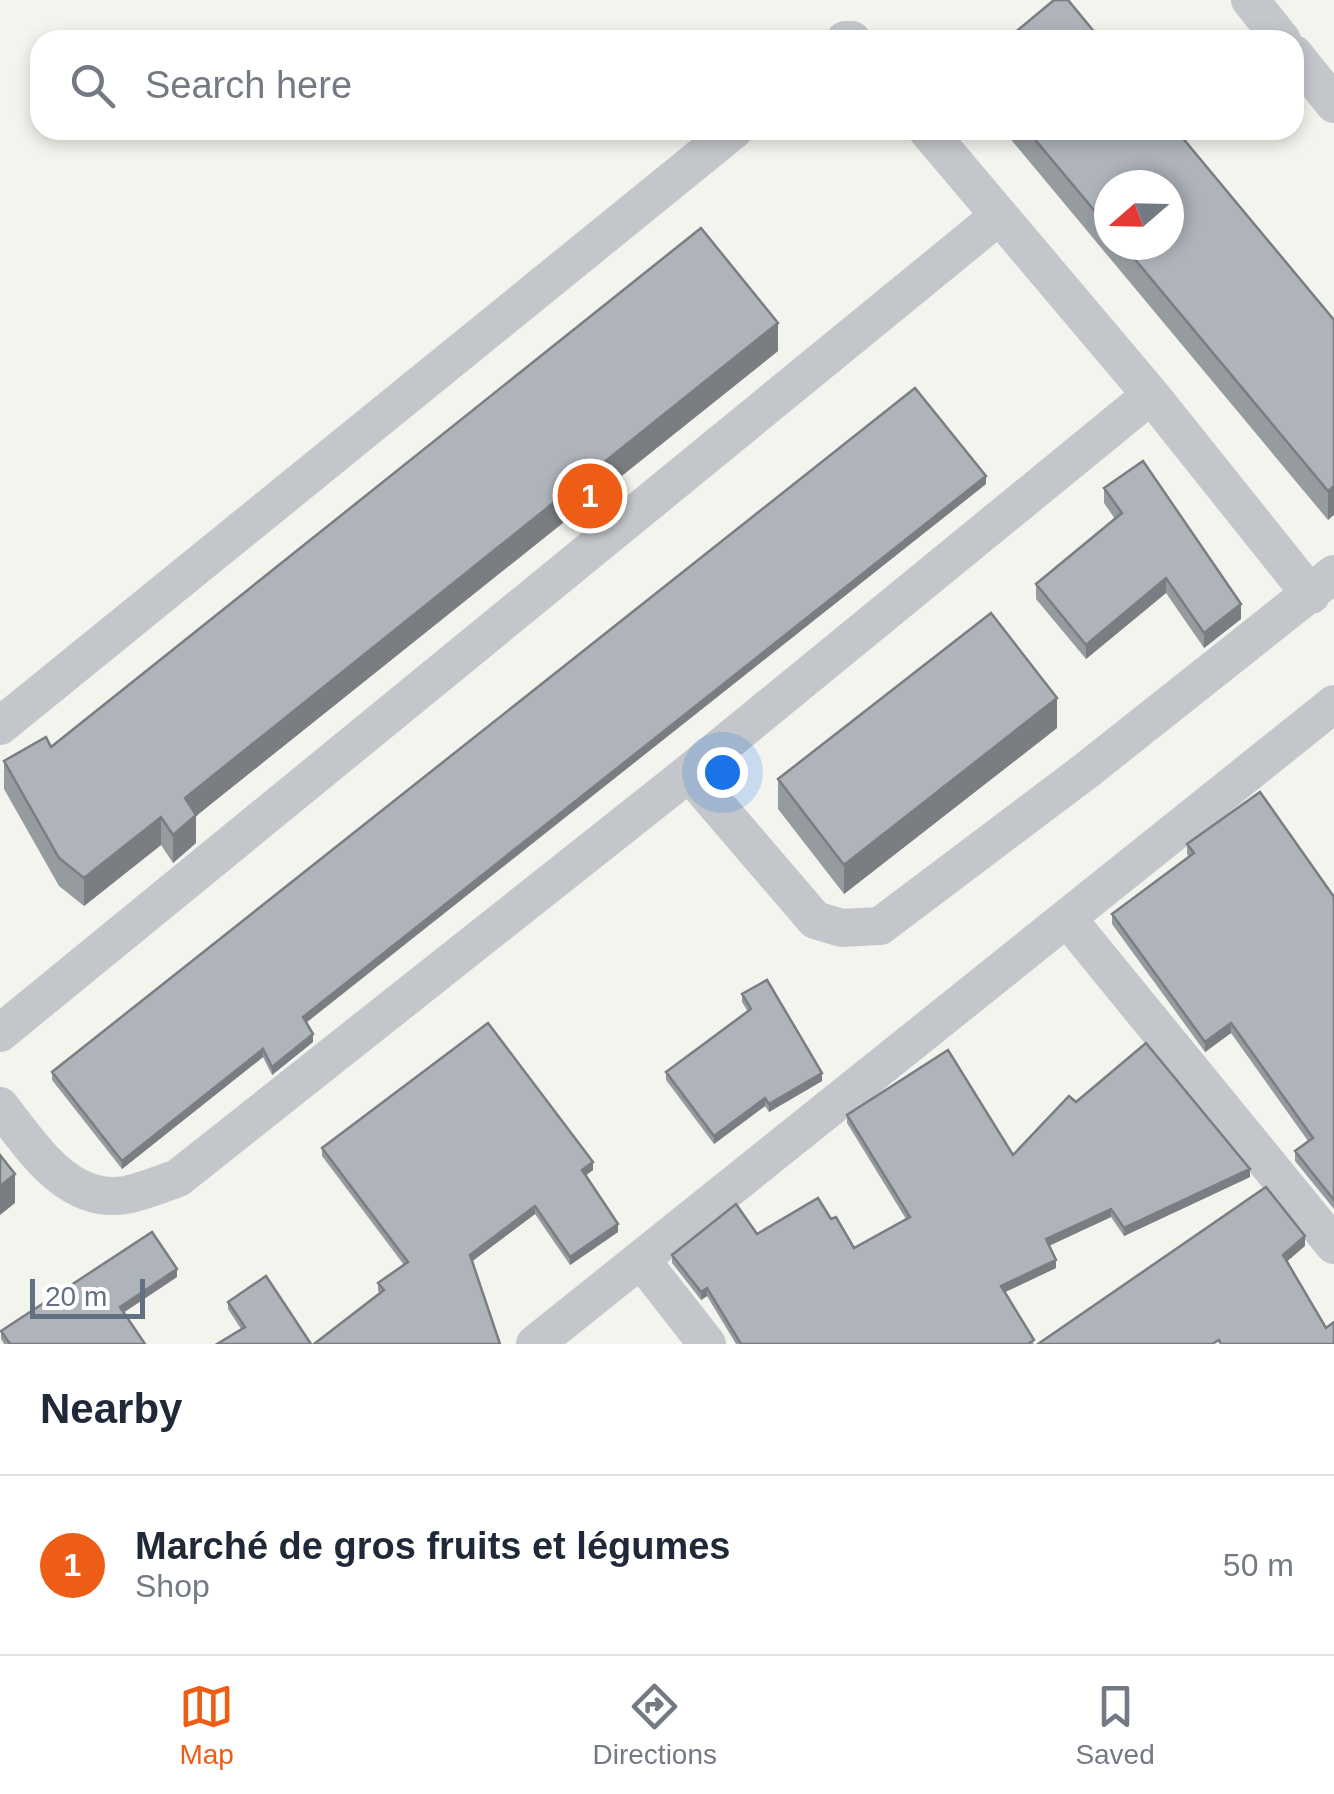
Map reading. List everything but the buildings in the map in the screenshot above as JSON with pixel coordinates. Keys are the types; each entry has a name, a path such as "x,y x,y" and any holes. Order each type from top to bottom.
{"street":[{"path":"1250,0 1274,30"},
{"path":"1304,66 1334,104"},
{"path":"0,726 722,140"},
{"path":"689,773 815,920 842,928 880,926 1322,584 1151,395 935,140"},
{"path":"0,1033 999,216"},
{"path":"0,1106 50,1169 84,1190 123,1196 178,1178 689,773 1151,395"},
{"path":"535,1344 1334,704"},
{"path":"1067,918 1334,1245"},
{"path":"642,1261 707,1344"}],"place":[{"name":"Marché de gros fruits et légumes","path":"590,496"}]}
